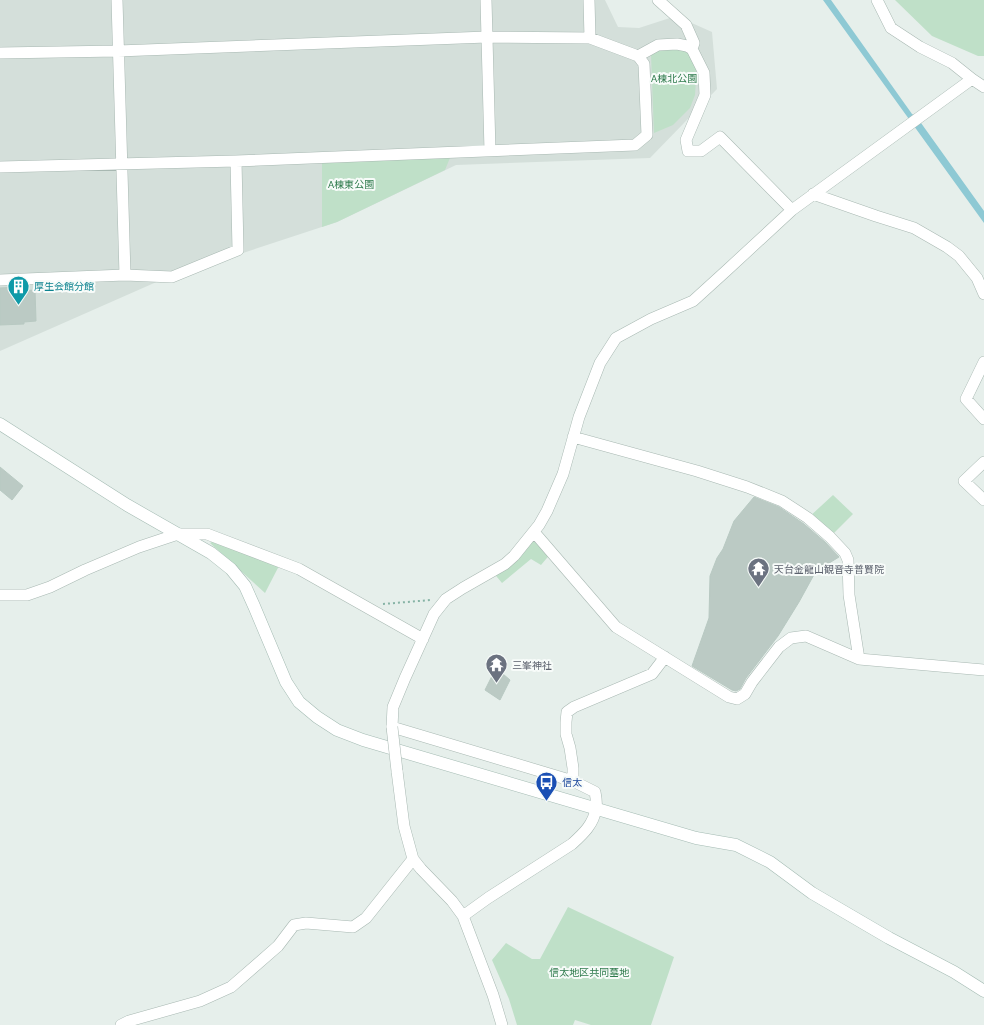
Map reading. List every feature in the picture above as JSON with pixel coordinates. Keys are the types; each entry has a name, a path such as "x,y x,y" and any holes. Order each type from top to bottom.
{"street":[{"path":"117,0 124,275"},
{"path":"486,0 490,151"},
{"path":"589,0 590,38"},
{"path":"658,0 686,25 694,43 692,49"},
{"path":"877,0 891,28 920,47 952,63 984,87"},
{"path":"0,53 118,51 488,38 590,38 638,56 644,64 647,135 635,145 236,161 0,168"},
{"path":"638,56 658,45 677,44 688,46 692,49 704,73 705,95 686,140 688,151 701,151 720,137 792,210"},
{"path":"502,1025 493,995 464,916 413,859 404,826 392,727 393,707 434,614 446,599 504,564 514,556 539,525 547,511 563,474 579,417 600,363 616,338 651,319 693,301 792,210 972,79"},
{"path":"0,280 124,275 172,277 238,250 236,161"},
{"path":"813,194 914,228 947,247 959,256 977,278 984,294"},
{"path":"984,362 966,399 984,419"},
{"path":"0,424 127,505 211,553 231,569 245,586 286,682 299,702 317,717 337,730 363,740 696,838 736,845 770,862 812,893 889,938 954,972 984,991"},
{"path":"573,437 697,471 747,487 782,501 808,518 846,553 848,560 849,595 859,659"},
{"path":"984,462 964,481 984,500"},
{"path":"534,532 616,627 729,697 737,699 745,694 752,682 779,647 791,638 806,636 859,659 984,670"},
{"path":"0,595 27,595 50,587 139,547 178,534 207,534 299,569 423,639"},
{"path":"573,781 572,761 566,734 567,712 574,707 652,674 665,657"},
{"path":"392,727 573,781 596,792 596,808 592,822 583,834 572,844 488,898 464,916"},
{"path":"121,1025 129,1021 200,1001 231,987 278,946 294,925 306,922 353,927 366,918 413,859"}],"path":[{"path":"364,606 446,599"}],"shaded area":[{"path":"0,0 605,0 618,27 639,28 676,16 712,32 717,89 650,158 456,165 337,222 161,280 0,351"}],"green space":[{"path":"895,0 984,0 984,56 978,56 932,36"},
{"name":"A棟北公園","path":"658,48 684,49 696,59 696,79 695,95 690,108 673,125 654,133 651,54"},
{"name":"A棟東公園","path":"452,153 445,170 337,222 322,227 322,157"},
{"path":"833,495 853,514 830,537 808,518"},
{"path":"534,532 552,552 541,565 531,559 502,583 492,571"},
{"path":"219,538 281,562 265,593 210,543"},
{"name":"信太地区共同墓地","path":"568,907 674,957 651,1025 591,1025 575,1020 573,1025 517,1025 509,999 492,960 506,943 532,959 540,959"}],"water":[{"path":"823,0 831,0 912,114 916,116 984,211 984,223"}],"building":[{"name":"厚生会館分館","path":"18,287 18,291 35,290 36,321 24,322 24,324 0,325 0,288"},
{"path":"0,467 23,486 12,500 0,490"},
{"name":"天台金龍山観音寺普賢院","path":"754,497 779,507 804,524 825,542 839,557 816,571 778,636 746,678 740,689 736,691 692,666 709,618 710,576 734,521"},
{"name":"三峯神社","path":"496,668 510,680 500,700 485,690"}],"place":[{"name":"厚生会館分館","path":"18,306"},
{"name":"天台金龍山観音寺普賢院","path":"758,588"},
{"name":"三峯神社","path":"497,684"},
{"name":"信太","path":"546,802"}]}
